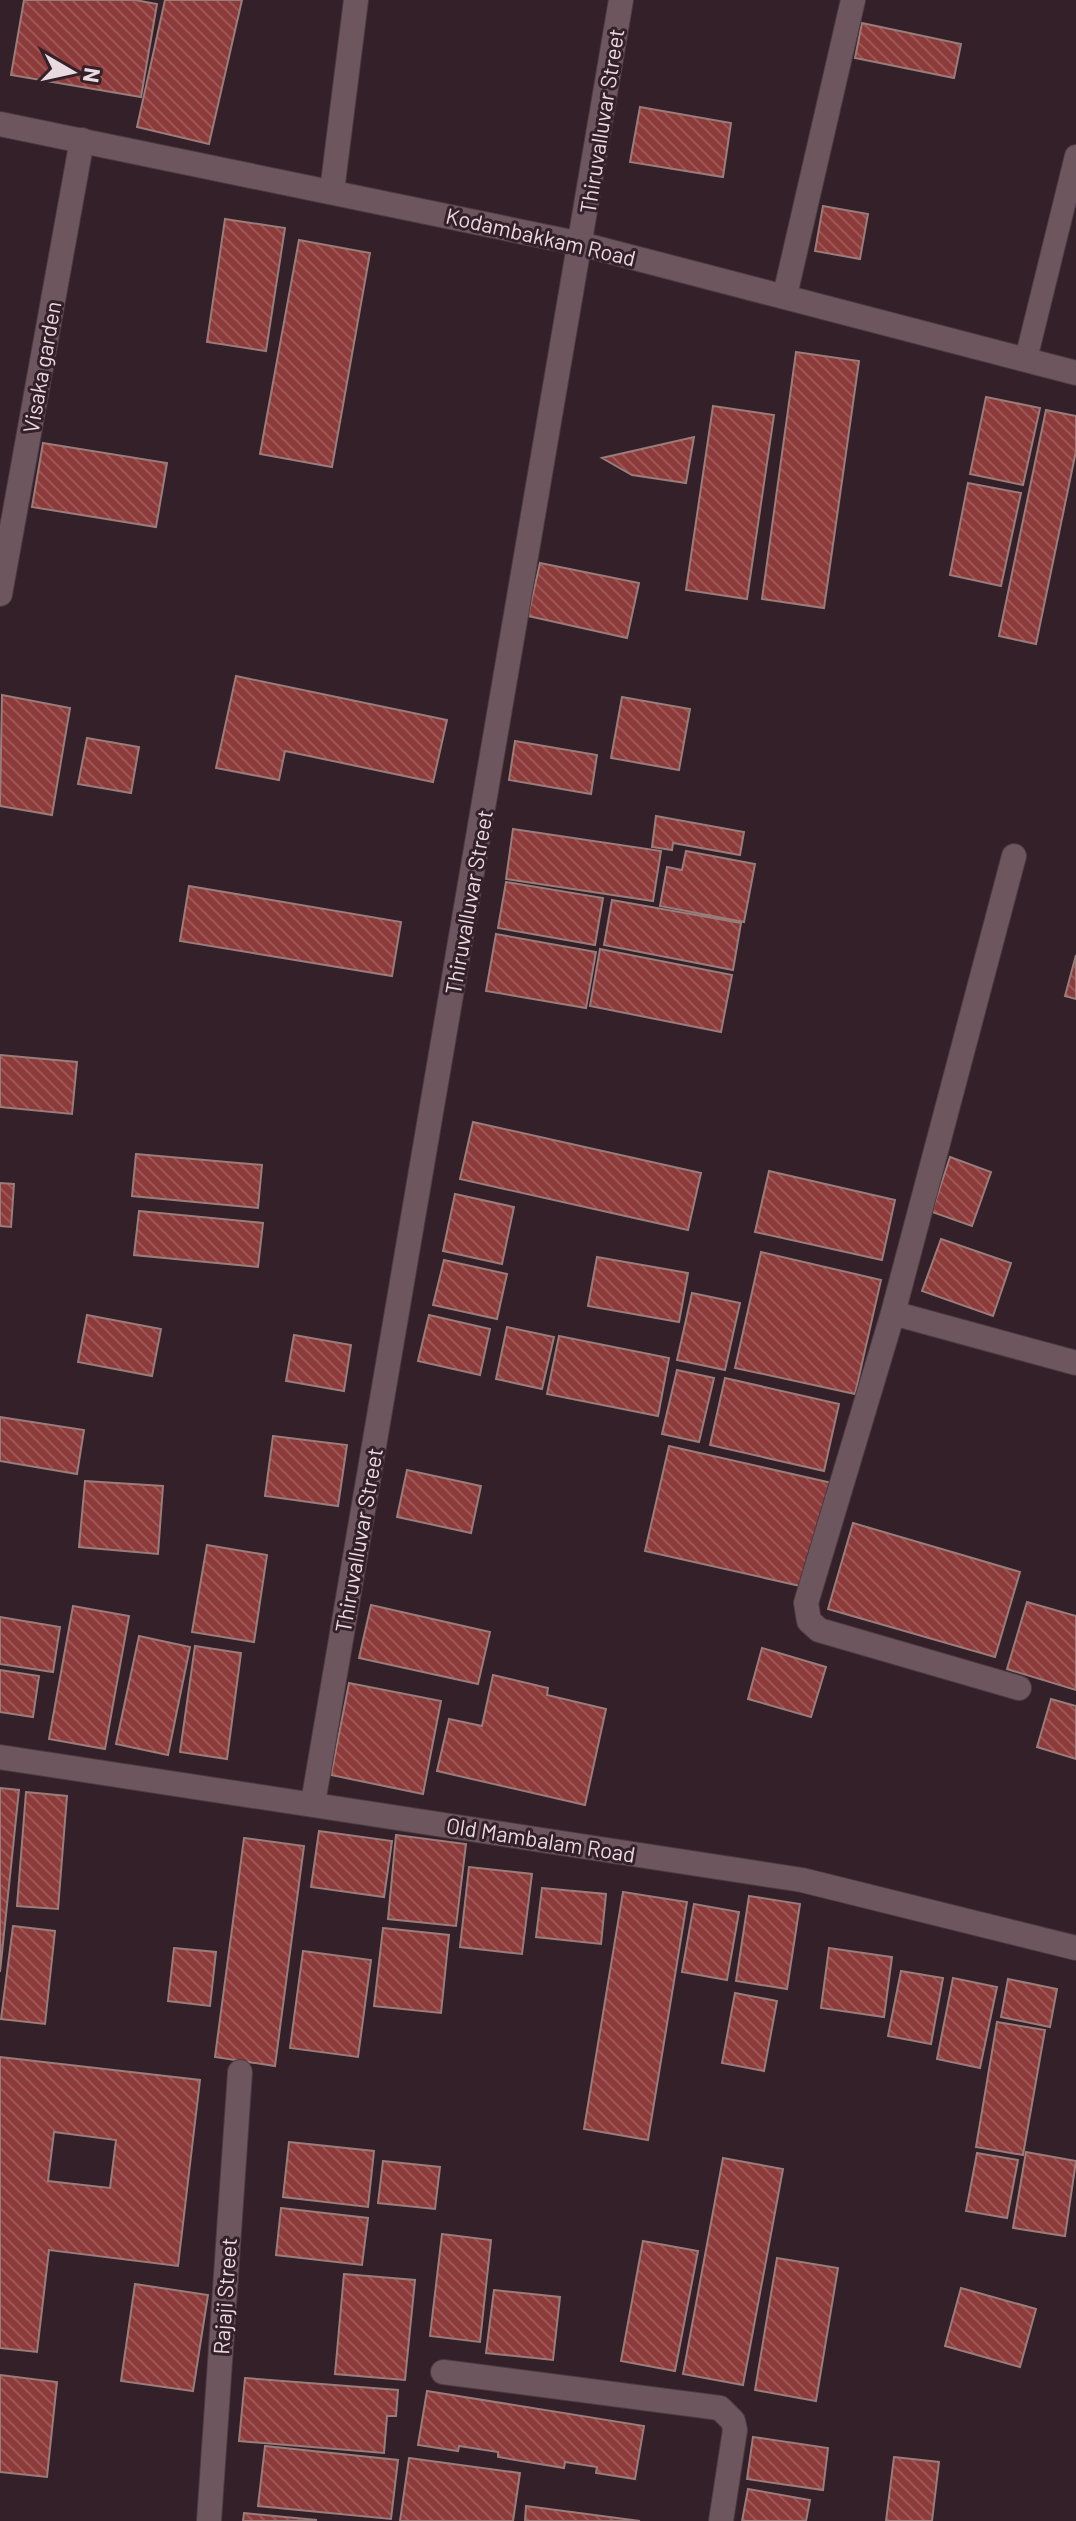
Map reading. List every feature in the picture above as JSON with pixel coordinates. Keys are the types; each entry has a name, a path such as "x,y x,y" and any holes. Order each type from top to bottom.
{"street":[{"path":"332,191 356,0"},
{"name":"Thiruvalluvar Street","path":"313,1803 621,0"},
{"path":"785,295 853,0"},
{"name":"Kodambakkam Road","path":"0,124 581,244 1076,373"},
{"name":"Visaka garden","path":"0,594 82,140"},
{"path":"1014,856 893,1313 806,1603 806,1613 819,1630 1019,1688"},
{"path":"893,1313 1076,1363"},
{"name":"Old Mambalam Road","path":"0,1757 802,1880 1076,1948"},
{"name":"Rajaji Street","path":"209,2521 240,2072"},
{"path":"443,2372 720,2408 733,2421 735,2430 721,2521"}],"lane":[{"path":"1026,359 1076,156"}],"building":[{"path":"24,0 135,0 157,4 141,97 11,75"},
{"path":"165,0 242,0 209,144 137,127"},
{"path":"862,23 961,44 954,78 855,58"},
{"path":"640,107 731,123 723,177 630,162"},
{"path":"823,206 868,214 860,259 815,251"},
{"path":"225,219 285,228 266,351 207,342"},
{"path":"299,240 370,253 332,467 260,454"},
{"path":"796,352 859,361 824,608 762,599"},
{"path":"986,397 1040,408 1023,485 970,474"},
{"path":"713,406 774,415 747,599 686,590"},
{"path":"1046,410 1076,416 1076,451 1036,644 999,636"},
{"path":"694,437 686,483 632,475 602,458"},
{"path":"43,443 167,463 156,527 32,507"},
{"path":"968,483 1021,493 1001,586 950,575"},
{"path":"540,563 639,583 627,638 528,616"},
{"path":"236,676 447,720 433,782 285,751 279,780 216,768"},
{"path":"2,695 70,708 52,815 0,806"},
{"path":"622,697 690,709 679,770 611,758"},
{"path":"87,738 139,747 131,793 78,784"},
{"path":"515,741 597,755 591,794 509,780"},
{"path":"656,816 744,832 740,855 673,843 672,850 652,847"},
{"path":"513,829 661,851 653,901 506,879"},
{"path":"686,851 755,864 744,922 660,906 667,867 682,870"},
{"path":"506,882 603,898 595,945 498,928"},
{"path":"189,886 401,922 392,976 180,941"},
{"path":"612,900 741,923 733,970 604,945"},
{"path":"496,934 596,952 586,1008 486,991"},
{"path":"600,949 732,975 721,1032 590,1006"},
{"path":"1076,955 1076,999 1065,996"},
{"path":"0,1055 77,1062 72,1114 0,1107"},
{"path":"473,1122 701,1173 688,1230 460,1179"},
{"path":"136,1154 262,1165 258,1208 132,1196"},
{"path":"950,1157 991,1172 972,1226 932,1212"},
{"path":"769,1171 895,1200 882,1260 755,1232"},
{"path":"0,1183 14,1184 11,1227 0,1226"},
{"path":"455,1194 514,1207 502,1264 443,1251"},
{"path":"139,1211 263,1223 258,1267 134,1255"},
{"path":"941,1239 1011,1263 993,1316 922,1291"},
{"path":"761,1252 881,1280 855,1394 735,1368"},
{"path":"597,1257 688,1273 679,1322 588,1306"},
{"path":"444,1260 507,1274 497,1319 433,1305"},
{"path":"692,1293 740,1303 725,1370 677,1360"},
{"path":"87,1315 161,1329 152,1376 78,1362"},
{"path":"429,1315 490,1329 480,1375 418,1361"},
{"path":"507,1327 554,1337 542,1389 496,1379"},
{"path":"294,1335 351,1345 344,1391 286,1381"},
{"path":"559,1336 669,1358 658,1416 547,1394"},
{"path":"677,1370 714,1378 699,1442 662,1434"},
{"path":"725,1378 839,1404 824,1471 710,1445"},
{"path":"0,1417 84,1430 77,1474 0,1461"},
{"path":"273,1436 347,1445 338,1506 265,1496"},
{"path":"669,1446 832,1483 809,1588 645,1551"},
{"path":"407,1470 481,1486 471,1533 397,1517"},
{"path":"85,1481 163,1486 158,1554 79,1547"},
{"path":"853,1523 1020,1572 995,1657 828,1609"},
{"path":"207,1545 267,1555 254,1642 192,1632"},
{"path":"1027,1602 1076,1616 1076,1690 1007,1669"},
{"path":"371,1605 490,1632 478,1684 359,1658"},
{"path":"73,1606 129,1616 105,1749 49,1739"},
{"path":"0,1617 60,1627 53,1672 0,1664"},
{"path":"139,1636 190,1647 168,1755 116,1744"},
{"path":"195,1646 241,1653 227,1759 180,1752"},
{"path":"762,1648 826,1667 811,1717 748,1699"},
{"path":"0,1670 39,1676 33,1717 0,1712"},
{"path":"493,1675 548,1688 547,1695 606,1709 585,1805 437,1771 449,1719 482,1726"},
{"path":"349,1683 441,1701 423,1794 331,1775"},
{"path":"1051,1699 1076,1706 1076,1759 1037,1747"},
{"path":"0,1788 19,1790 0,1972"},
{"path":"26,1792 67,1796 58,1909 17,1906"},
{"path":"319,1831 392,1841 384,1897 311,1887"},
{"path":"396,1835 466,1844 456,1926 388,1919"},
{"path":"244,1838 304,1846 275,2066 215,2057"},
{"path":"469,1867 532,1874 522,1954 460,1947"},
{"path":"542,1888 606,1894 601,1944 536,1937"},
{"path":"623,1892 687,1902 648,2140 584,2129"},
{"path":"749,1896 800,1904 787,1989 736,1981"},
{"path":"694,1904 739,1912 727,1980 682,1972"},
{"path":"13,1926 55,1931 45,2024 1,2019"},
{"path":"383,1928 449,1935 441,2013 374,2006"},
{"path":"174,1948 216,1952 210,2006 168,2001"},
{"path":"829,1948 892,1957 884,2017 821,2008"},
{"path":"303,1951 371,1960 358,2057 290,2048"},
{"path":"901,1971 943,1978 931,2044 888,2036"},
{"path":"953,1978 997,1987 980,2068 937,2059"},
{"path":"1008,1979 1057,1989 1050,2027 1001,2017"},
{"path":"735,1993 777,2001 764,2071 722,2063"},
{"path":"997,2022 1045,2030 1023,2155 976,2147"},
{"path":"0,2057 200,2080 178,2266 49,2250 37,2352 0,2348","holes":["54,2132 116,2140 110,2188 48,2181"]},
{"path":"289,2142 374,2151 368,2207 283,2197"},
{"path":"1026,2152 1076,2161 1065,2236 1013,2228"},
{"path":"977,2153 1018,2160 1007,2218 966,2211"},
{"path":"723,2158 783,2169 743,2385 683,2374"},
{"path":"383,2161 440,2167 435,2209 378,2203"},
{"path":"281,2208 368,2218 362,2265 276,2255"},
{"path":"442,2234 491,2240 480,2342 430,2336"},
{"path":"643,2241 698,2251 675,2371 621,2361"},
{"path":"777,2258 838,2268 816,2401 755,2390"},
{"path":"344,2274 415,2280 405,2380 335,2374"},
{"path":"135,2284 208,2295 193,2391 121,2381"},
{"path":"961,2288 1036,2309 1020,2367 945,2346"},
{"path":"494,2290 560,2297 553,2360 486,2353"},
{"path":"0,2375 57,2382 47,2477 0,2472"},
{"path":"245,2378 398,2390 396,2416 387,2416 384,2453 239,2441"},
{"path":"427,2391 644,2426 635,2479 596,2473 597,2467 565,2462 564,2468 498,2457 498,2452 459,2446 458,2451 418,2445"},
{"path":"753,2437 828,2448 823,2490 747,2479"},
{"path":"265,2446 398,2460 391,2519 258,2506"},
{"path":"894,2457 939,2462 932,2521 886,2521"},
{"path":"409,2458 520,2473 513,2521 400,2521"},
{"path":"748,2489 810,2500 806,2521 742,2521"},
{"path":"526,2506 640,2521 525,2521"},
{"path":"244,2513 316,2520 316,2521 243,2521"}]}
